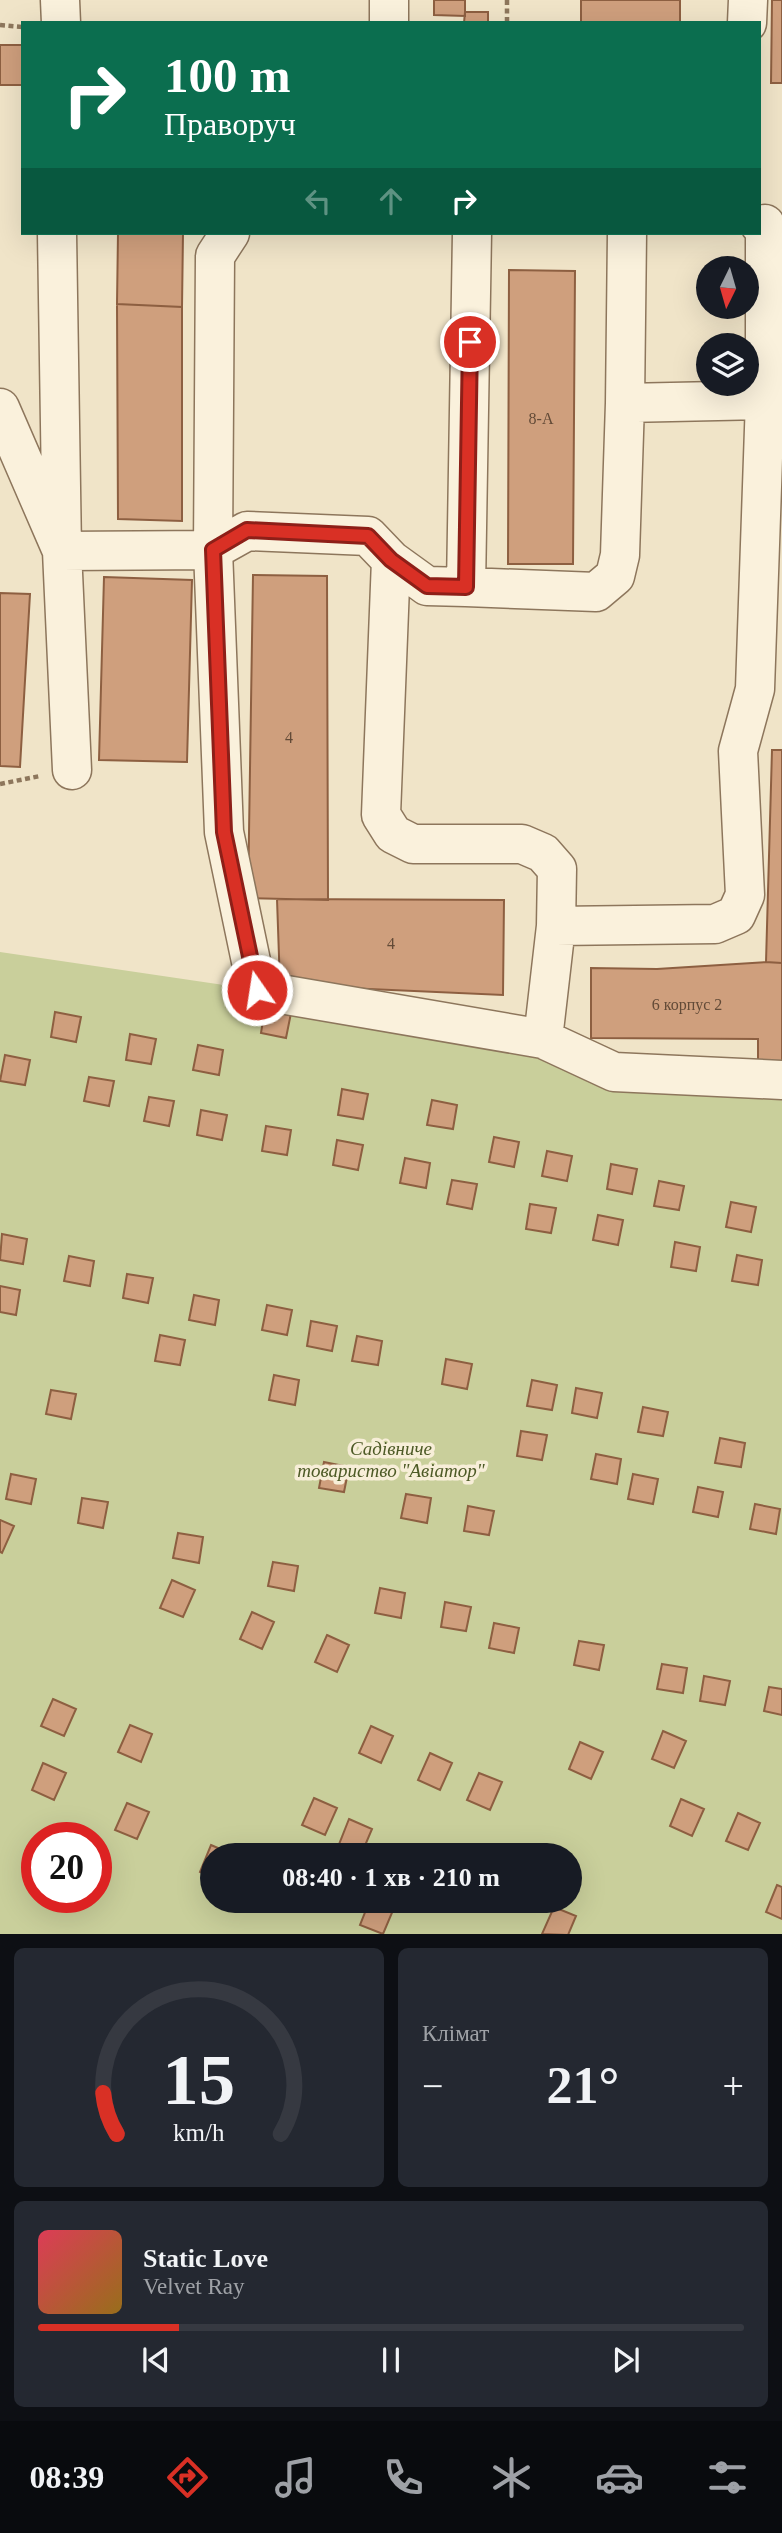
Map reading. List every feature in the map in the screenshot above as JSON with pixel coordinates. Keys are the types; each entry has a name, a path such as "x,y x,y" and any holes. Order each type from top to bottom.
{"street":[{"path":"61,0 61,21"},
{"path":"389,0 389,21"},
{"path":"747,21 748,0"},
{"path":"556,926 715,924 736,915 745,895 738,751 755,689 773,400 761,215"},
{"path":"57,235 62,551 72,770"},
{"path":"229,235 215,256 213,550 224,832 257,990 543,1039 614,1072 782,1080"},
{"path":"466,587 472,235"},
{"path":"62,551 213,550 247,530 368,536 391,560 427,586 597,592 615,576 620,555 628,235"},
{"path":"625,403 773,400"},
{"path":"0,408 62,551"},
{"path":"391,560 381,816 393,834 413,844 522,844 543,853 557,869 556,926 543,1039"}],"path":[{"path":"507,0 507,21"},
{"path":"0,25 21,27"}],"green space":[{"name":"Садівниче товариство \"Авіатор\"","path":"0,952 257,990 614,1072 782,1080 782,1934 0,1934"}],"building":[{"path":"434,0 465,0 465,16 434,15"},
{"path":"581,0 680,0 680,21 581,21"},
{"path":"772,0 782,0 782,83 771,83"},
{"path":"465,12 488,12 488,21 464,21"},
{"path":"0,45 21,45 21,85 0,85"},
{"path":"118,235 183,235 182,307 117,304"},
{"path":"509,270 575,271 573,564 508,564"},
{"path":"117,304 182,307 182,521 118,519"},
{"path":"253,575 327,576 328,900 248,898"},
{"path":"104,577 192,580 187,762 99,760"},
{"path":"0,593 30,594 20,767 0,766"},
{"path":"772,750 782,750 782,963 766,962"},
{"path":"277,899 504,900 503,995 280,985"},
{"path":"782,963 782,1063 758,1063 758,1039 591,1038 591,968 657,969"},
{"path":"265,1008 291,1013 286,1038 261,1033"},
{"path":"55,1012 81,1017 76,1042 51,1037"},
{"path":"130,1034 156,1039 151,1064 126,1060"},
{"path":"198,1045 223,1050 219,1075 193,1070"},
{"path":"5,1055 30,1060 25,1085 0,1081"},
{"path":"89,1077 114,1081 109,1106 84,1101"},
{"path":"342,1089 368,1094 363,1119 338,1115"},
{"path":"149,1097 174,1101 169,1126 144,1121"},
{"path":"432,1100 457,1105 453,1129 427,1125"},
{"path":"201,1110 227,1115 222,1140 197,1135"},
{"path":"266,1126 291,1130 287,1155 262,1151"},
{"path":"494,1137 519,1142 514,1167 489,1162"},
{"path":"337,1140 363,1145 358,1170 333,1165"},
{"path":"547,1151 572,1156 567,1181 542,1176"},
{"path":"405,1158 430,1163 426,1188 400,1183"},
{"path":"611,1164 637,1169 632,1194 607,1189"},
{"path":"452,1180 477,1184 472,1209 447,1204"},
{"path":"659,1181 684,1186 679,1210 654,1206"},
{"path":"731,1202 756,1207 751,1232 726,1227"},
{"path":"530,1204 556,1208 551,1233 526,1229"},
{"path":"598,1215 623,1220 618,1245 593,1240"},
{"path":"2,1234 27,1239 23,1264 0,1260"},
{"path":"675,1242 700,1247 696,1271 671,1267"},
{"path":"737,1255 762,1260 758,1285 732,1281"},
{"path":"69,1256 94,1261 90,1286 64,1281"},
{"path":"127,1274 153,1278 148,1303 123,1298"},
{"path":"0,1286 20,1290 16,1315 0,1312"},
{"path":"194,1295 219,1300 215,1325 189,1320"},
{"path":"267,1305 292,1310 287,1335 262,1330"},
{"path":"311,1321 337,1326 332,1351 307,1346"},
{"path":"160,1335 185,1340 180,1365 155,1361"},
{"path":"357,1336 382,1341 378,1365 352,1361"},
{"path":"446,1359 472,1364 467,1389 442,1384"},
{"path":"274,1375 299,1380 295,1405 269,1400"},
{"path":"532,1380 557,1385 552,1410 527,1406"},
{"path":"576,1388 602,1393 597,1418 572,1413"},
{"path":"51,1390 76,1394 71,1419 46,1414"},
{"path":"643,1407 668,1412 663,1436 638,1432"},
{"path":"521,1431 547,1435 542,1460 517,1456"},
{"path":"720,1438 745,1443 741,1467 715,1463"},
{"path":"596,1454 621,1459 617,1484 591,1479"},
{"path":"324,1462 349,1467 344,1492 319,1488"},
{"path":"11,1474 36,1479 31,1504 6,1499"},
{"path":"633,1474 658,1479 653,1504 628,1499"},
{"path":"698,1487 723,1492 718,1517 693,1512"},
{"path":"406,1494 431,1498 427,1523 401,1518"},
{"path":"82,1498 108,1502 103,1528 78,1523"},
{"path":"755,1504 780,1509 776,1534 750,1529"},
{"path":"468,1506 494,1511 489,1535 464,1531"},
{"path":"0,1520 14,1526 2,1553 0,1552"},
{"path":"178,1533 203,1537 199,1563 173,1558"},
{"path":"273,1562 298,1566 294,1591 268,1586"},
{"path":"172,1580 195,1590 183,1617 160,1608"},
{"path":"380,1588 405,1593 401,1618 375,1613"},
{"path":"445,1602 471,1607 466,1631 441,1627"},
{"path":"252,1612 274,1622 262,1649 240,1639"},
{"path":"494,1623 519,1628 514,1653 489,1648"},
{"path":"327,1635 349,1645 337,1672 315,1662"},
{"path":"579,1641 604,1645 599,1670 574,1665"},
{"path":"662,1664 687,1668 683,1693 657,1689"},
{"path":"704,1676 730,1681 725,1705 700,1701"},
{"path":"769,1687 782,1689 782,1715 764,1711"},
{"path":"53,1699 76,1709 64,1736 41,1726"},
{"path":"130,1725 152,1734 141,1762 118,1752"},
{"path":"371,1726 393,1736 381,1763 359,1753"},
{"path":"663,1731 686,1741 674,1768 652,1759"},
{"path":"580,1742 603,1752 591,1779 569,1769"},
{"path":"430,1753 452,1763 440,1790 418,1780"},
{"path":"43,1763 66,1773 54,1800 32,1790"},
{"path":"479,1773 502,1782 490,1810 467,1800"},
{"path":"314,1798 337,1808 325,1835 302,1825"},
{"path":"681,1799 704,1809 692,1836 670,1826"},
{"path":"127,1803 149,1812 137,1839 115,1830"},
{"path":"738,1813 760,1823 748,1850 726,1841"},
{"path":"349,1819 372,1829 366,1843 340,1843"},
{"path":"777,1885 782,1887 782,1919 766,1912"},
{"path":"365,1913 392,1913 383,1934 360,1925"},
{"path":"551,1913 576,1916 568,1934 542,1934"}],"route":[{"path":"257,990 224,832 213,550 247,530 368,536 391,560 427,586 466,587 470,342"}]}
